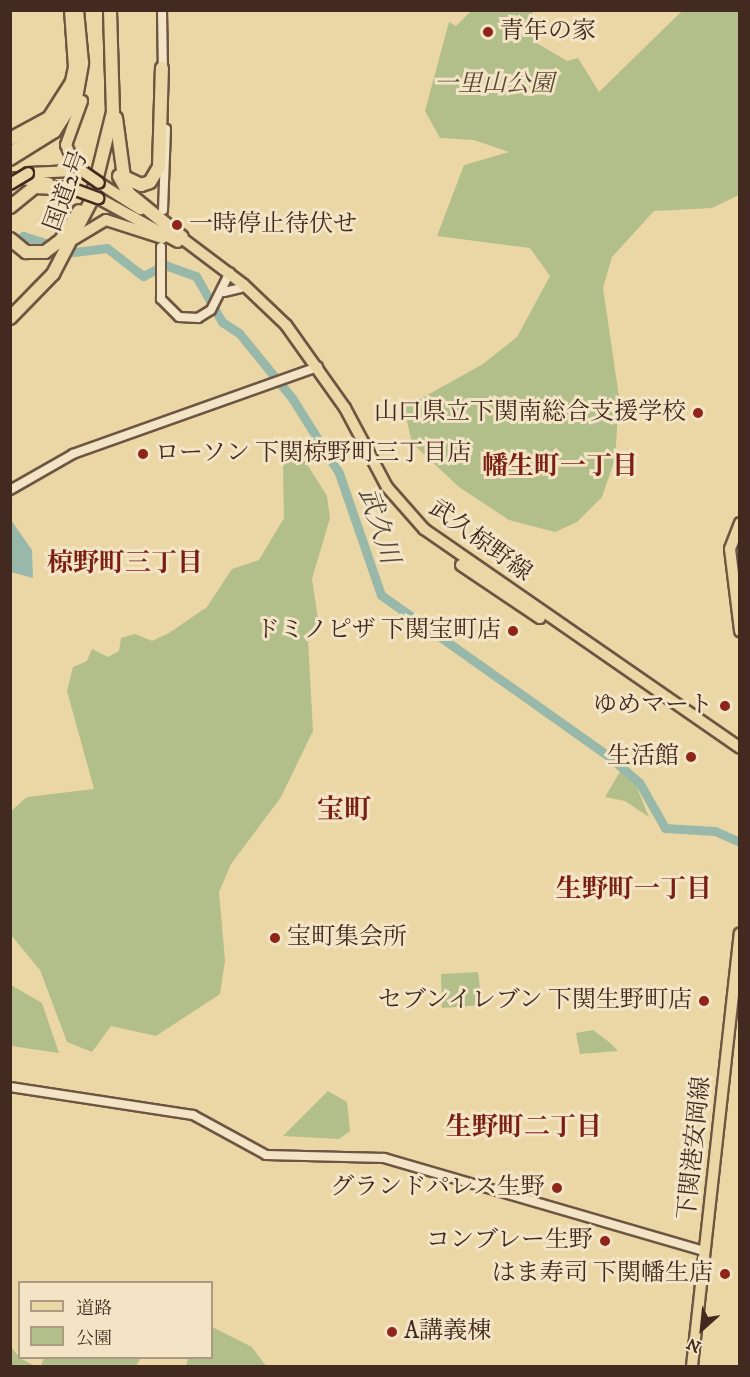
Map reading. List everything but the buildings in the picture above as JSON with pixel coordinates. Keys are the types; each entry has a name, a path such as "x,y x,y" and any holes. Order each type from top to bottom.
{"highway":[{"name":"国道2号","path":"10,318 50,270 91,201 114,100 110,10"},
{"name":"国道2号","path":"66,243 79,211 105,118 112,58"},
{"path":"117,130 124,177 150,182 159,167 162,68"},
{"path":"10,139 49,118 77,82"},
{"path":"114,100 122,184 182,237"},
{"path":"10,207 35,187 73,189"},
{"path":"12,241 35,254 66,243"},
{"name":"国道2号","path":"10,308 50,270"}],"main road":[{"path":"65,10 73,42"},
{"path":"70,10 77,82"},
{"path":"10,160 55,132 86,55 78,10"},
{"path":"75,169 66,145 85,92 85,10"},
{"path":"10,152 51,124 77,82 80,30"},
{"name":"武久椋野線","path":"10,184 28,173 75,169 182,237 272,310 315,368 387,487 424,529 740,748"},
{"name":"武久椋野線","path":"10,178 73,189 98,198 193,252 230,276 283,327 315,368 381,491 419,534 740,757"},
{"path":"66,243 93,223 113,220 193,252"},
{"path":"740,523 730,549 740,631"},
{"name":"下関港安岡線","path":"692,1366 740,934"}],"street":[{"path":"162,10 163,210"},
{"path":"161,247 161,299 173,314 192,319 214,307 230,276"},
{"path":"220,295 241,288"},
{"path":"10,490 73,454 315,368"},
{"path":"10,1087 193,1115 266,1155 384,1158 705,1251"}],"green space":[{"name":"一里山公園","path":"471,11 532,11 535,42 567,61 578,58 599,92 682,11 739,11 739,195 712,208 654,211 612,257 603,288 619,397 615,459 602,497 577,522 555,532 509,520 459,487 412,443 404,408 483,364 517,337 550,276 530,248 437,236 464,165 509,152 474,140 440,138 425,111 449,22 456,26"},
{"path":"295,445 327,496 330,518 312,579 318,619 308,640 313,731 281,797 231,864 219,892 225,961 220,994 156,1036 111,1026 92,1052 67,1042 40,970 11,935 11,811 27,797 94,789 67,691 73,667 87,661 92,649 108,657 119,651 121,638 135,634 152,641 169,633 207,607 232,569 259,560 284,518 283,467"},
{"path":"621,770 635,783 649,817 625,801 605,797"},
{"path":"478,972 482,1005 442,1008 441,974"},
{"path":"11,985 42,1003 59,1053 11,1046"},
{"path":"593,1030 618,1051 580,1054 576,1033"},
{"path":"328,1091 347,1102 350,1131 339,1139 283,1136"},
{"path":"213,1328 252,1347 266,1366 186,1366 188,1359 213,1359"},
{"path":"11,1347 18,1359 35,1366 11,1366"},
{"path":"44,1359 140,1359 136,1366 41,1366"}],"shaded area":[{"path":"11,520 32,550 33,578 11,572"}],"waterway":[{"name":"武久川","path":"10,245 23,236 74,252 107,248 143,276 165,265 196,276 222,322 239,333 292,398 339,473 381,595 611,758 639,782 665,828 715,831 740,842"}],"place":[{"name":"青年の家","path":"488,32"},
{"name":"一時停止待伏せ","path":"177,225"},
{"name":"山口県立下関南総合支援学校","path":"698,413"},
{"name":"ローソン 下関椋野町三丁目店","path":"143,454"},
{"name":"ドミノピザ 下関宝町店","path":"513,631"},
{"name":"ゆめマート","path":"725,706"},
{"name":"生活館","path":"691,757"},
{"name":"宝町集会所","path":"275,938"},
{"name":"セブンイレブン 下関生野町店","path":"704,1001"},
{"name":"グランドパレス生野","path":"557,1188"},
{"name":"コンブレー生野","path":"605,1241"},
{"name":"はま寿司 下関幡生店","path":"725,1274"},
{"name":"A講義棟","path":"392,1332"}],"district":[{"name":"幡生町一丁目","path":"560,467"},
{"name":"椋野町三丁目","path":"125,564"},
{"name":"宝町","path":"344,811"},
{"name":"生野町一丁目","path":"634,890"},
{"name":"生野町二丁目","path":"524,1128"}]}
